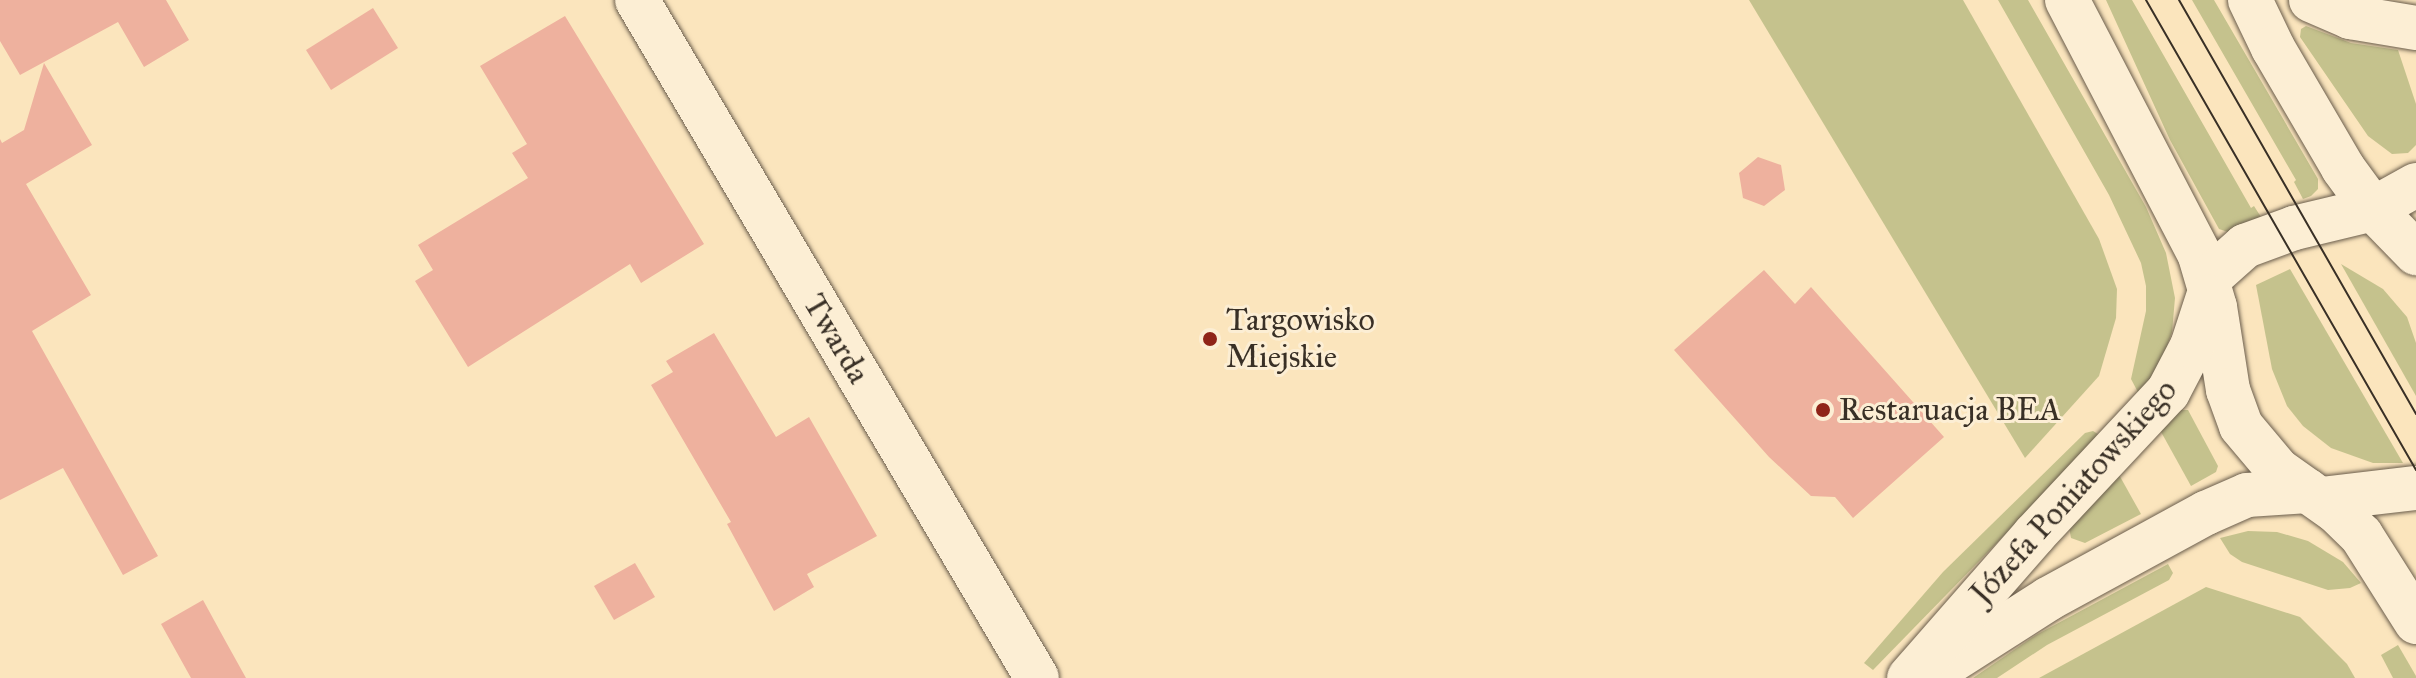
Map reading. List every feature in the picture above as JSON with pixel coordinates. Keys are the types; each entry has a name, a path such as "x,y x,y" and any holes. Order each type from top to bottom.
{"street":[{"name":"Twarda","path":"637,0 1037,678"},
{"path":"2067,0 2195,243 2209,284 2228,390 2241,426 2278,470 2349,523 2373,550 2416,622"},
{"path":"2250,0 2329,144 2373,209 2416,253"},
{"path":"2311,0 2364,21 2416,28"},
{"path":"2209,284 2227,258 2262,239 2373,209 2416,185"},
{"name":"Józefa Poniatowskiego","path":"1909,678 2034,535 2168,392 2192,346 2209,284"},
{"name":"Józefa Poniatowskiego","path":"1926,678 2048,599 2206,513 2247,495 2315,495 2416,488"}],"shaded area":[{"path":"1749,0 1963,0 2099,239 2117,289 2116,318 2099,376 2025,458"},
{"path":"1998,0 2028,0 2146,207 2166,253 2175,298 2172,332 2162,361 2140,396 2131,379 2146,311 2146,286 2141,263 2109,195"},
{"path":"2106,0 2132,0 2251,208 2254,206 2261,217 2228,232 2219,229 2170,140"},
{"path":"2192,0 2214,0 2318,179 2318,189 2311,196 2303,199 2294,182 2296,180"},
{"path":"2306,26 2351,43 2398,50 2416,104 2416,145 2408,153 2392,154 2368,136 2300,37 2301,29"},
{"path":"2341,264 2383,289 2407,317 2416,343 2416,396"},
{"path":"2290,269 2403,463 2373,463 2331,448 2303,426 2287,406 2272,369 2256,285"},
{"path":"2180,410 2188,410 2218,466 2216,472 2191,486 2160,430"},
{"path":"2093,431 2101,436 1873,670 1864,663 1943,572 2085,433"},
{"path":"2118,473 2141,514 2085,543 2071,538 2069,527"},
{"path":"2248,531 2277,532 2308,541 2343,562 2361,583 2350,588 2328,590 2242,562 2230,554 2220,538"},
{"path":"2168,564 2173,573 2169,580 2047,645 1997,678 1973,678 2036,635"},
{"path":"2206,587 2300,617 2347,664 2355,678 2039,678"},
{"path":"2398,645 2416,678 2393,678 2381,655"}],"building":[{"path":"0,0 166,0 189,40 144,67 118,22 20,75 0,41"},
{"path":"373,8 398,48 331,90 306,50"},
{"path":"565,16 704,244 641,283 630,264 468,367 415,281 433,270 418,245 528,178 512,153 527,144 480,66"},
{"path":"44,63 92,145 26,184 91,295 32,331 158,556 123,575 63,468 0,500 0,139 2,143 24,130"},
{"path":"1758,157 1781,165 1785,190 1764,206 1743,198 1739,173"},
{"name":"Restaruacja BEA","path":"1764,270 1795,304 1811,287 1944,437 1853,518 1835,497 1811,496 1769,457 1674,350"},
{"path":"714,333 776,437 809,417 877,536 807,574 814,587 774,611 727,524 731,522 651,385 673,372 666,361"},
{"path":"635,563 655,597 614,620 594,586"},
{"path":"203,600 246,678 191,678 161,624"}],"tram line":[{"path":"2146,0 2416,470"},
{"path":"2179,0 2416,414"}],"place":[{"name":"Targowisko Miejskie","path":"1210,339"},
{"name":"Restaruacja BEA","path":"1823,410"}]}
